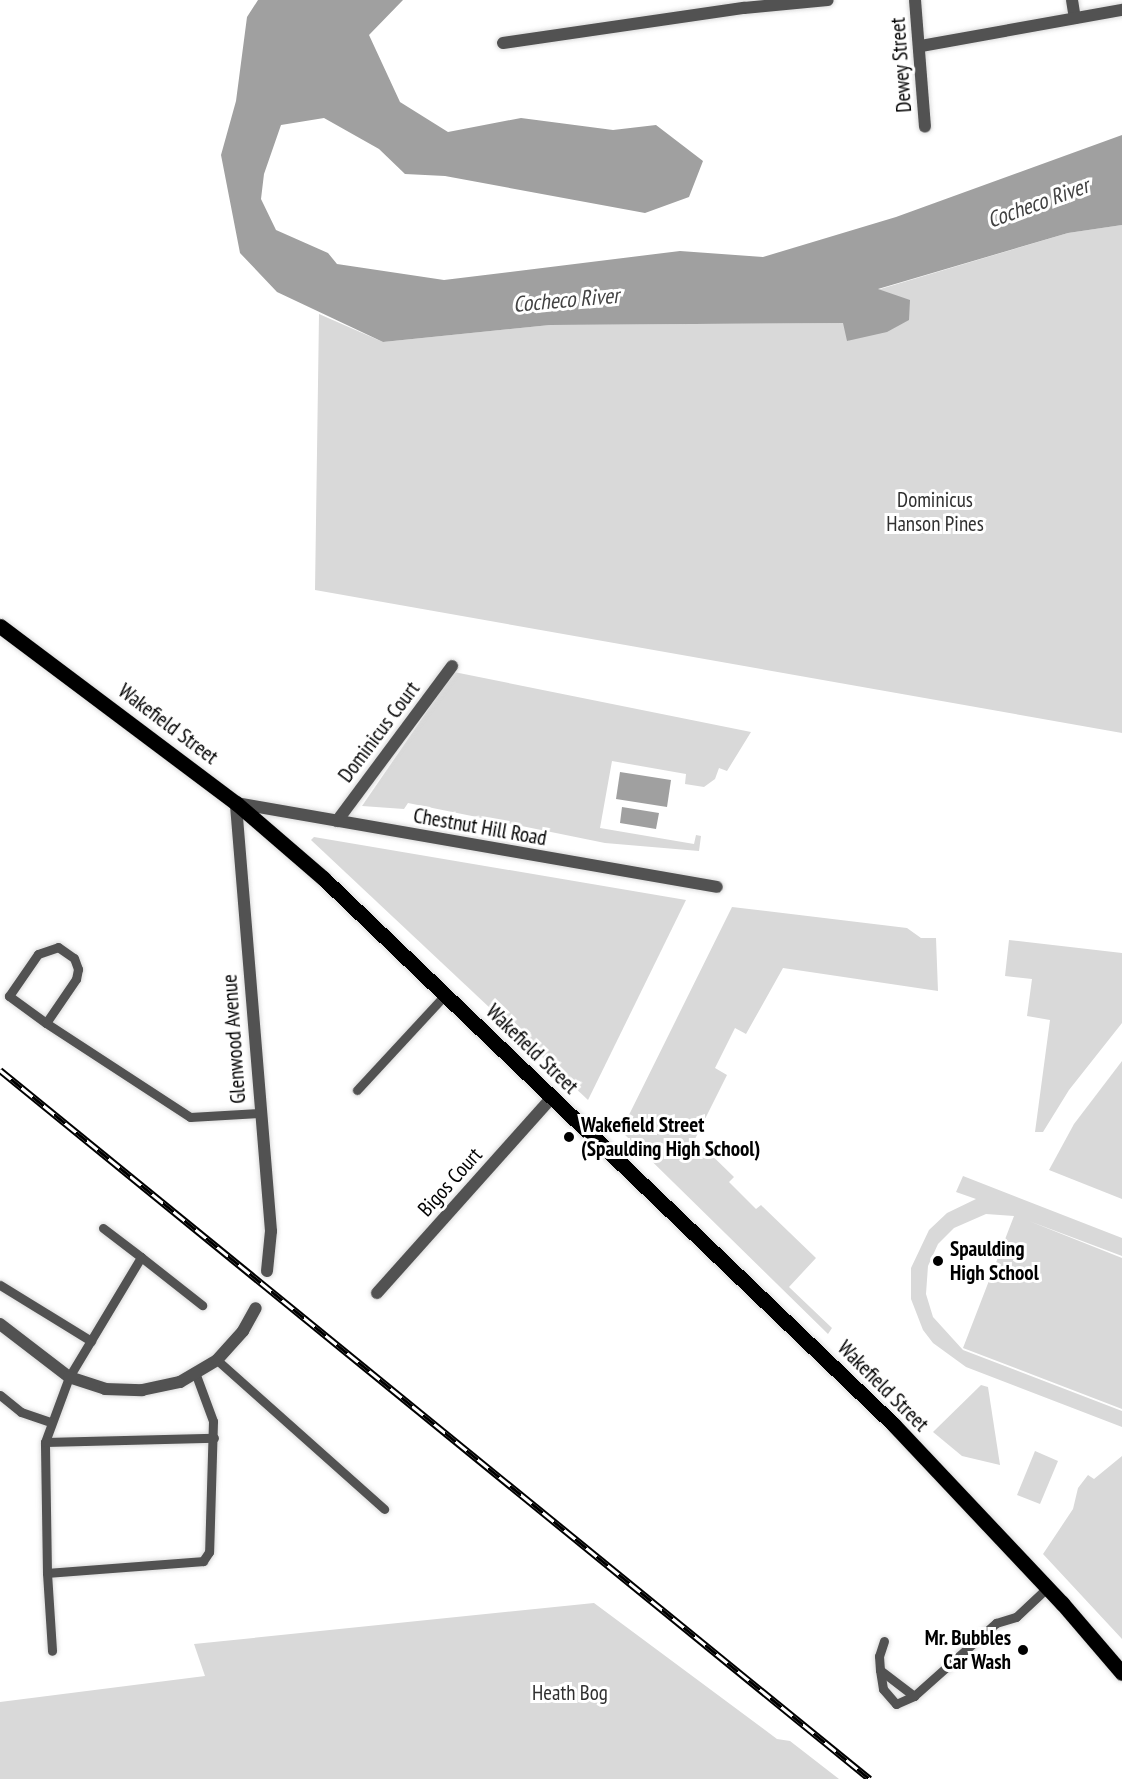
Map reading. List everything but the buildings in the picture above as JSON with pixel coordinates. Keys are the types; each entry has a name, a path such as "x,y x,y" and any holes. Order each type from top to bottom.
{"main road":[{"name":"Wakefield Street","path":"0,626 236,803 282,841 446,995 894,1425 1047,1588 1122,1673"}],"street":[{"path":"503,43 744,4 828,0"},
{"name":"Dewey Street","path":"915,0 921,46 925,128"},
{"path":"1072,0 1075,18"},
{"path":"921,46 1122,10"},
{"name":"Dominicus Court","path":"337,821 452,666"},
{"name":"Chestnut Hill Road","path":"236,803 717,887"},
{"name":"Glenwood Avenue","path":"236,803 258,1113 271,1231 267,1271"},
{"name":"Bigos Court","path":"377,1293 552,1097"},
{"path":"0,1324 69,1377 105,1389 142,1390 196,1375 217,1360 243,1331 256,1308"}],"lane":[{"path":"46,1023 76,979 78,969 74,958 58,947 38,954 9,996 46,1023 190,1117 258,1113"},
{"path":"357,1090 446,995"},
{"path":"103,1228 202,1305"},
{"path":"52,1651 47,1573 45,1443 50,1422 69,1377 141,1257"},
{"path":"0,1285 91,1341"},
{"path":"217,1360 384,1509"},
{"path":"47,1573 203,1561 209,1552 214,1438 208,1402 196,1375"},
{"path":"0,1395 21,1412 50,1422"},
{"path":"45,1443 214,1438"},
{"path":"885,1641 879,1656 880,1670 884,1689 896,1704 914,1696 996,1623 1016,1617 1047,1588"},
{"path":"880,1670 914,1696"}],"green space":[{"name":"Dominicus Hanson Pines","path":"1122,225 1122,733 315,590 319,314 383,342 550,325 844,323 848,341 877,290 1068,233"},
{"path":"454,672 751,732 727,771 719,768 715,779 704,787 685,784 686,774 612,761 600,828 694,844 696,835 701,836 699,851 605,843 408,803 404,809 362,806"},
{"path":"314,837 686,900 588,1100 311,840"},
{"path":"732,907 907,928 921,938 936,938 938,991 783,968 746,1034 735,1028 715,1068 727,1075 695,1139 734,1177 729,1182 756,1209 761,1205 816,1258 789,1287 832,1328 828,1334 621,1131"},
{"path":"1009,940 1122,953 1122,1023 1069,1090 1043,1132 1035,1132 1050,1020 1027,1016 1032,979 1005,976"},
{"path":"1122,1061 1122,1199 1049,1170 1074,1124"},
{"path":"963,1176 1122,1238 1122,1256 1029,1221 1122,1258 1122,1409 963,1348 1014,1216 986,1214 954,1228 938,1244 928,1266 926,1294 933,1317 963,1350 1122,1411 1122,1427 966,1367 933,1343 923,1330 911,1299 911,1268 929,1230 947,1213 976,1199 956,1192"},
{"path":"981,1385 988,1387 1000,1465 962,1456 933,1432"},
{"path":"1035,1451 1058,1461 1040,1504 1017,1495"},
{"path":"1122,1456 1122,1639 1043,1554 1073,1509 1078,1488 1088,1475 1094,1479"},
{"name":"Heath Bog","path":"594,1603 777,1739 790,1741 839,1779 0,1779 0,1702 205,1676 194,1644"}],"water":[{"name":"Cocheco River","path":"258,0 403,0 369,35 400,102 448,132 521,118 613,130 656,125 703,161 689,197 645,213 445,176 405,174 379,149 324,118 281,125 264,174 261,199 276,230 328,253 337,264 444,280 680,251 763,257 896,217 1122,135 1122,225 1068,233 878,289 910,300 909,320 887,332 847,341 843,323 550,325 383,342 277,292 240,253 221,155 236,101 247,17"},
{"path":"620,772 671,780 667,807 616,799"},
{"path":"622,807 659,813 656,829 620,823"}],"railway":[{"path":"0,1070 870,1779"}],"place":[{"name":"Wakefield Street (Spaulding High School)","path":"569,1137"},
{"name":"Spaulding High School","path":"938,1261"},
{"name":"Mr. Bubbles Car Wash","path":"1023,1650"}]}
